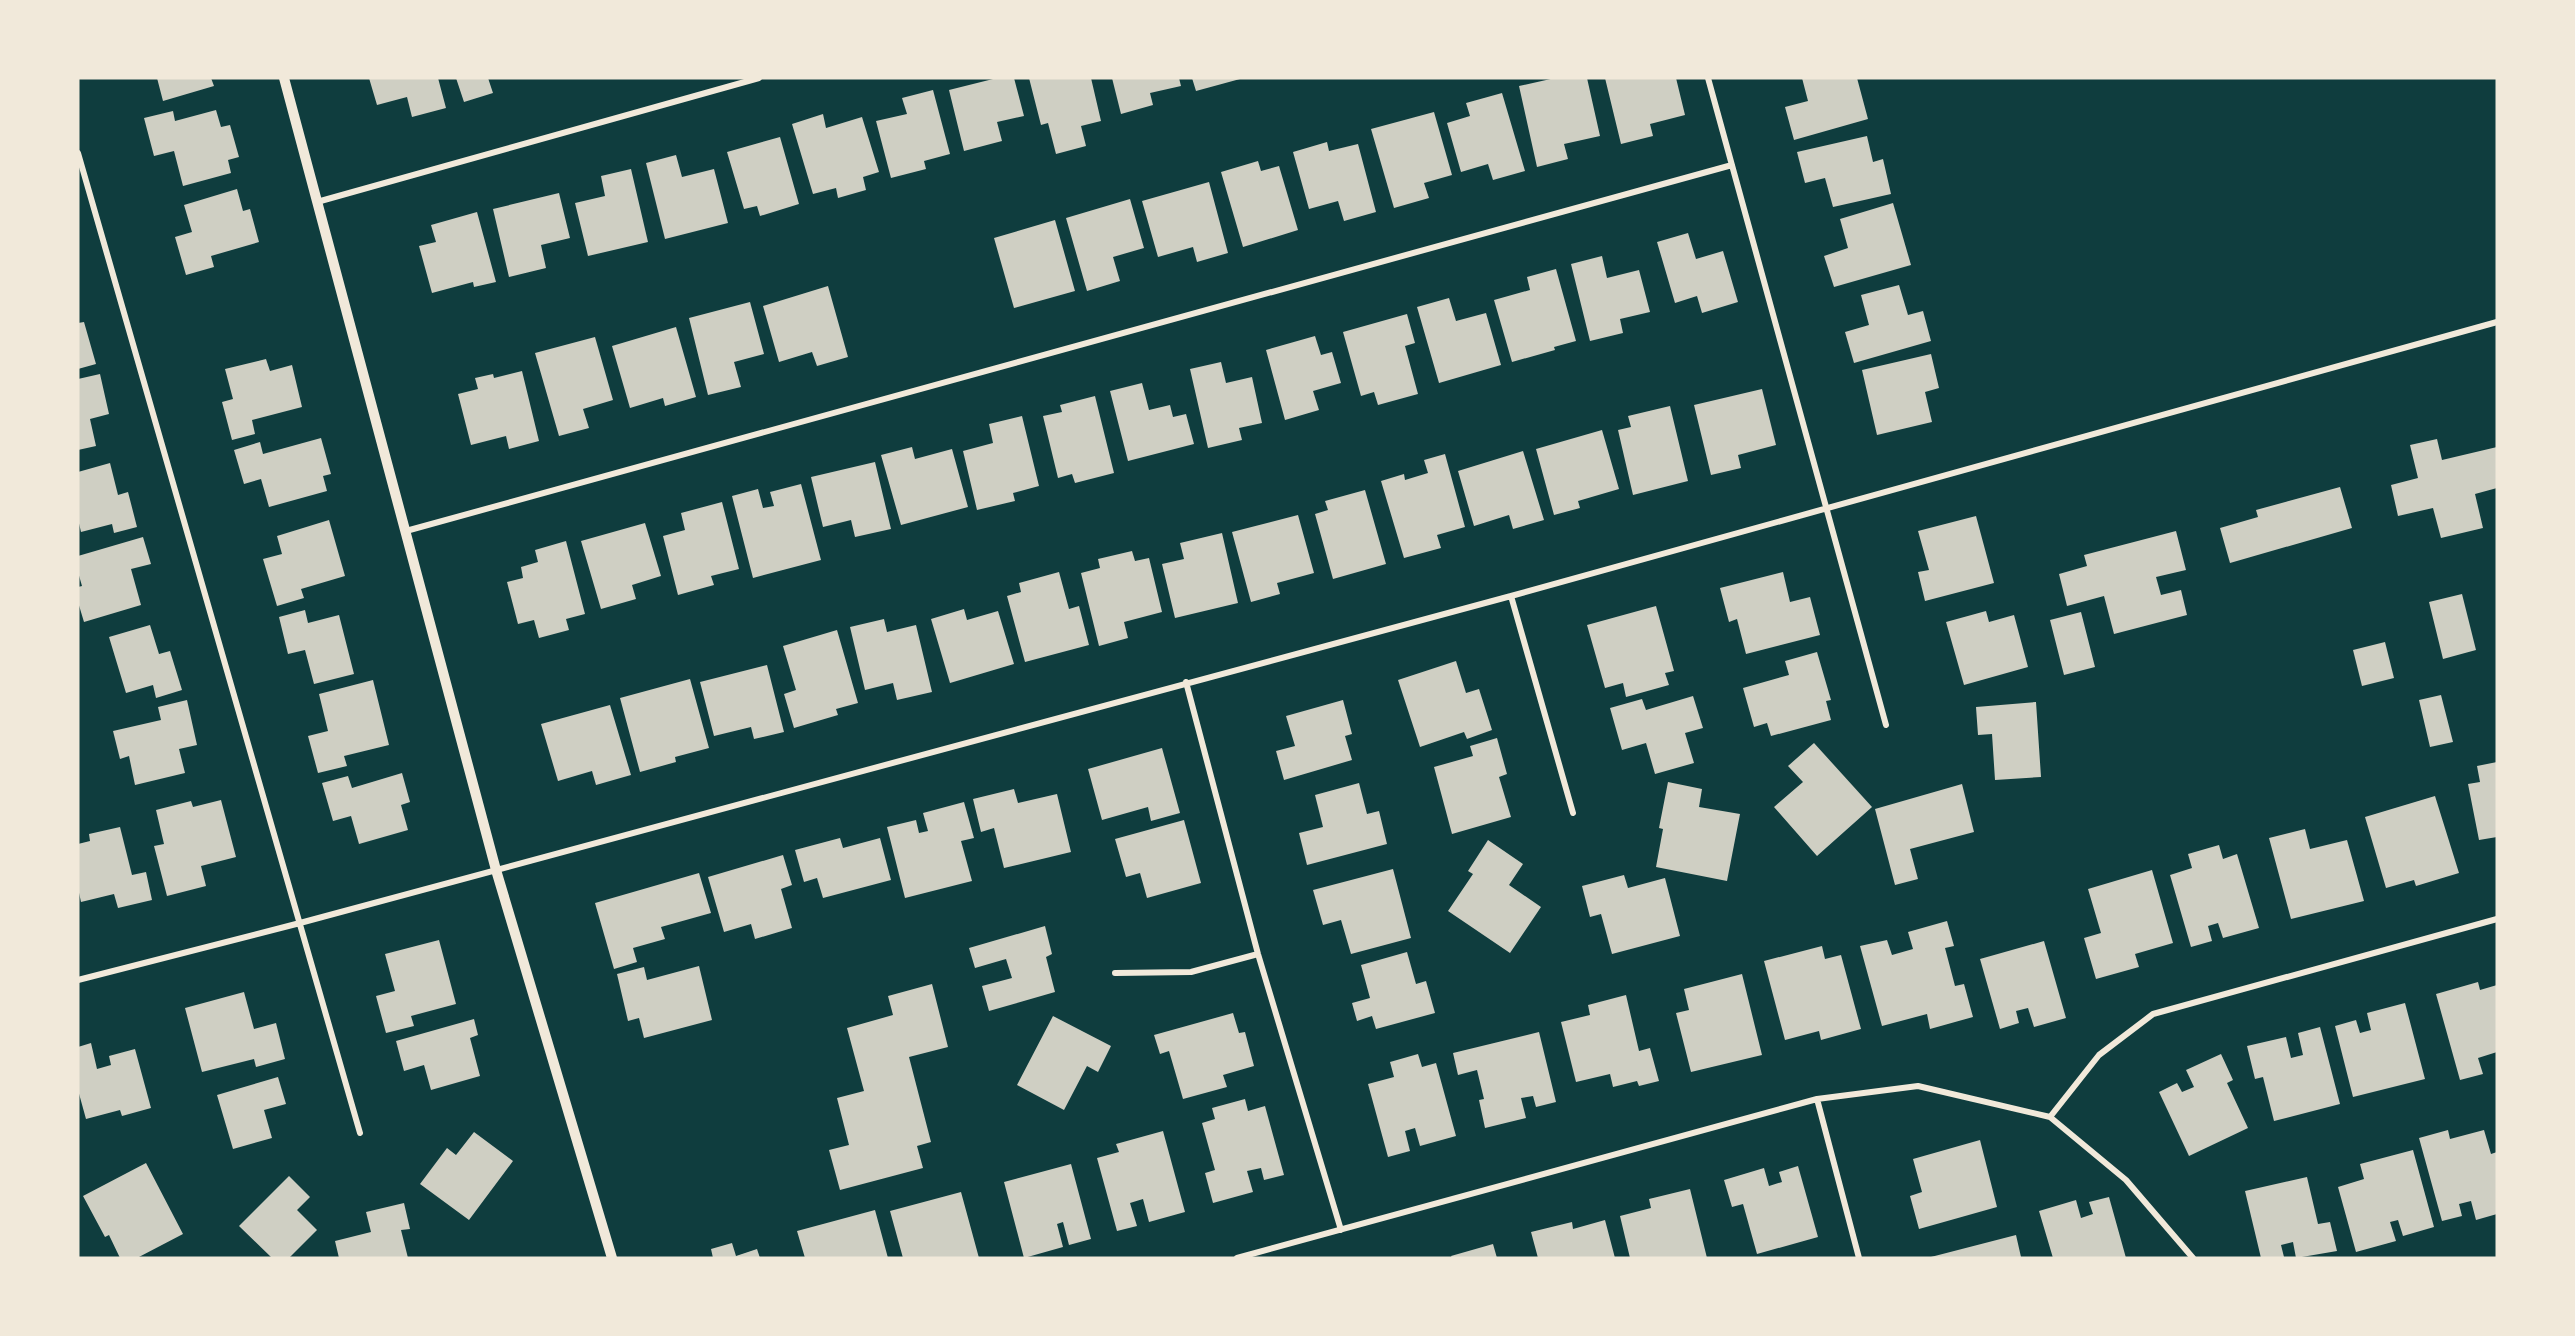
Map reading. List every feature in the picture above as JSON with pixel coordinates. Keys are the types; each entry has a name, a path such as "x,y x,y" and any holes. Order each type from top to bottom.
{"street":[{"path":"284,78 496,870 612,1258"},
{"path":"317,202 759,78"},
{"path":"1708,78 1886,725"},
{"path":"78,153 360,1133"},
{"path":"406,531 1732,165"},
{"path":"78,980 300,924 1186,682 1511,596 2497,322"},
{"path":"1511,596 1572,813"},
{"path":"1186,682 1258,954 1341,1230"},
{"path":"2050,1117 2099,1055 2152,1014 2497,919"},
{"path":"1115,973 1191,972 1258,954"},
{"path":"1237,1258 1817,1099 1918,1086 2050,1117 2126,1180 2193,1258"},
{"path":"1817,1099 1859,1258"}],"building":[{"path":"157,78 211,78 214,86 163,101"},
{"path":"369,78 438,78 446,108 412,117 407,97 377,105"},
{"path":"456,78 488,78 493,93 464,102"},
{"path":"997,78 1014,78 1024,116 997,122 1002,141 964,151 949,90"},
{"path":"1029,78 1091,78 1101,121 1081,126 1086,146 1056,154 1048,123 1041,125"},
{"path":"1112,78 1179,78 1181,86 1150,93 1153,105 1121,114"},
{"path":"1192,78 1240,78 1240,79 1196,91"},
{"path":"1555,78 1587,78 1600,136 1564,144 1568,159 1537,167 1519,86"},
{"path":"1605,78 1676,78 1685,115 1650,124 1653,136 1621,144"},
{"path":"1802,78 1857,78 1868,119 1794,140 1785,107 1808,101"},
{"path":"933,90 950,154 924,161 926,169 891,178 876,121 907,114 902,98"},
{"path":"1502,93 1525,171 1493,180 1488,164 1461,172 1447,123 1470,116 1466,103"},
{"path":"216,110 221,127 230,125 239,157 228,160 231,173 183,186 174,151 154,156 144,118 173,111 175,121"},
{"path":"1434,112 1452,175 1424,183 1429,198 1394,208 1371,129"},
{"path":"823,114 826,128 862,117 879,172 863,177 866,190 838,198 836,188 813,194 792,124"},
{"path":"1867,136 1873,162 1883,159 1891,194 1833,207 1825,178 1805,183 1797,152"},
{"path":"780,137 799,204 760,216 757,206 744,209 727,152"},
{"path":"1327,142 1329,151 1358,144 1376,212 1344,221 1338,201 1309,209 1293,152"},
{"path":"676,155 682,177 714,169 728,223 665,239 646,163"},
{"path":"1258,161 1261,171 1279,166 1298,230 1243,247 1221,172"},
{"path":"631,169 648,242 588,256 575,203 605,196 601,176"},
{"path":"1209,182 1228,253 1197,262 1193,247 1158,257 1142,201"},
{"path":"237,189 243,211 250,209 259,242 211,256 214,267 186,275 175,237 192,232 184,205"},
{"path":"559,193 570,238 541,245 546,268 509,277 493,209"},
{"path":"1130,199 1144,248 1113,257 1120,281 1087,291 1066,218"},
{"path":"1893,203 1911,265 1834,287 1824,256 1848,248 1840,219"},
{"path":"477,212 496,282 474,287 473,282 432,293 419,246 436,242 431,225"},
{"path":"1055,220 1075,291 1014,308 994,238"},
{"path":"1688,233 1696,259 1723,251 1738,302 1702,313 1697,296 1675,303 1657,242"},
{"path":"1602,256 1607,278 1639,270 1650,312 1620,319 1623,333 1590,341 1571,264"},
{"path":"1556,269 1576,341 1554,347 1555,350 1512,362 1494,300 1530,290 1527,277"},
{"path":"1899,285 1908,315 1923,311 1931,341 1854,363 1845,332 1869,325 1861,295"},
{"path":"828,286 848,357 817,366 812,352 779,362 763,306"},
{"path":"1449,298 1456,321 1486,313 1501,365 1439,383 1417,307"},
{"path":"750,302 764,354 734,362 741,387 708,395 689,318"},
{"path":"1407,314 1415,343 1405,346 1418,394 1378,405 1374,392 1361,396 1343,332"},
{"path":"84,322 96,364 78,369 78,323"},
{"path":"676,327 696,397 665,406 663,398 630,408 612,346"},
{"path":"1315,336 1321,355 1332,352 1341,383 1313,391 1319,410 1285,420 1266,350"},
{"path":"595,337 613,400 583,409 589,428 559,436 535,353"},
{"path":"1931,354 1939,388 1925,392 1932,422 1877,435 1862,370"},
{"path":"266,359 270,371 292,365 302,407 252,420 255,434 232,440 222,402 233,399 225,369"},
{"path":"1221,362 1226,383 1252,377 1262,423 1239,428 1242,440 1208,448 1190,369"},
{"path":"522,371 539,441 509,449 506,436 471,445 458,394 478,389 475,378 493,374 494,378"},
{"path":"100,374 109,414 90,419 96,446 78,450 78,379"},
{"path":"1142,383 1149,410 1170,405 1173,417 1186,414 1194,444 1128,461 1110,391"},
{"path":"1762,389 1776,445 1738,455 1741,468 1711,475 1694,405"},
{"path":"1095,396 1114,473 1075,483 1072,474 1058,478 1043,416 1062,412 1060,405"},
{"path":"1670,406 1688,481 1633,495 1618,430 1631,427 1628,416"},
{"path":"1022,416 1039,486 1013,493 1015,501 977,510 963,451 993,443 989,424"},
{"path":"1602,430 1619,489 1578,501 1580,508 1554,515 1536,449"},
{"path":"321,438 331,474 323,476 327,491 269,507 261,479 244,484 234,450 260,442 263,454"},
{"path":"2437,439 2442,460 2497,447 2497,488 2475,494 2483,528 2441,538 2433,508 2398,516 2391,485 2418,478 2410,445"},
{"path":"912,447 915,459 952,449 968,507 901,525 881,455"},
{"path":"1523,451 1544,520 1513,529 1509,515 1474,526 1458,471"},
{"path":"1445,454 1465,527 1437,535 1441,548 1404,558 1381,481 1404,474 1405,480 1428,473 1424,460"},
{"path":"875,462 891,529 855,537 851,520 823,527 811,477"},
{"path":"110,463 118,495 128,492 137,527 114,533 112,524 81,532 78,519 78,472"},
{"path":"801,484 821,560 753,578 732,496 758,489 763,508 774,506 770,492"},
{"path":"2340,487 2352,528 2230,563 2220,528 2258,517 2256,510"},
{"path":"1365,490 1386,564 1333,579 1315,514 1328,510 1325,501"},
{"path":"722,502 739,569 711,576 714,585 678,595 663,536 685,530 681,513"},
{"path":"1298,515 1314,573 1277,583 1280,594 1251,602 1232,532"},
{"path":"1976,516 1994,583 1925,601 1918,572 1929,570 1918,531"},
{"path":"329,520 345,576 301,589 304,598 277,606 263,559 282,554 277,536"},
{"path":"645,523 661,576 632,585 636,599 601,609 581,541"},
{"path":"2176,531 2186,570 2156,577 2161,595 2181,590 2187,615 2114,634 2104,596 2067,606 2059,574 2087,566 2084,555"},
{"path":"1222,533 1238,603 1175,618 1162,564 1184,559 1180,543"},
{"path":"143,537 151,564 131,569 141,605 84,622 78,602 78,587 82,586 78,572 78,556"},
{"path":"566,541 585,614 566,619 569,630 539,638 534,620 518,624 507,582 523,578 521,567 538,562 535,550"},
{"path":"1132,551 1135,561 1149,558 1162,612 1124,622 1128,638 1099,646 1081,573 1100,568 1098,559"},
{"path":"1059,572 1069,609 1079,606 1089,645 1025,662 1007,596 1021,592 1019,583"},
{"path":"1783,572 1790,602 1810,597 1820,635 1746,654 1737,619 1729,622 1720,588"},
{"path":"2462,594 2476,650 2443,659 2429,602"},
{"path":"1656,606 1674,671 1665,673 1669,685 1626,697 1623,683 1605,688 1587,625"},
{"path":"964,609 967,620 998,611 1014,664 950,683 931,619"},
{"path":"305,610 308,623 339,615 354,674 314,684 305,650 288,654 279,617"},
{"path":"1986,611 1989,622 2014,615 2028,667 1964,685 1946,622"},
{"path":"2081,612 2095,667 2064,675 2050,620"},
{"path":"884,619 887,632 916,625 932,692 897,700 893,683 865,690 850,627"},
{"path":"150,625 159,654 170,651 182,690 156,698 153,685 126,693 109,637"},
{"path":"837,630 858,703 836,709 838,715 794,728 784,694 796,690 783,646"},
{"path":"2385,642 2394,678 2362,686 2353,650"},
{"path":"1817,652 1831,700 1826,701 1831,720 1771,736 1767,723 1754,727 1743,688 1789,675 1785,661"},
{"path":"1456,661 1466,693 1479,689 1492,730 1467,739 1464,732 1420,747 1398,680"},
{"path":"767,665 784,732 754,739 751,727 714,736 700,682"},
{"path":"690,679 709,748 675,757 676,762 640,772 620,698"},
{"path":"373,680 389,745 344,756 347,766 318,773 308,736 328,731 319,694"},
{"path":"2441,695 2453,742 2430,747 2419,700"},
{"path":"1693,696 1703,728 1685,733 1694,763 1655,774 1646,743 1622,750 1610,708 1642,699 1646,710"},
{"path":"187,700 197,745 179,749 185,773 135,785 129,756 120,759 113,731 161,720 158,707"},
{"path":"1343,700 1352,734 1345,736 1352,760 1284,780 1276,751 1295,746 1286,716"},
{"path":"2036,702 2041,777 1995,780 1992,734 1978,735 1976,707"},
{"path":"610,705 631,775 596,785 592,771 558,781 541,724"},
{"path":"1497,738 1507,774 1499,777 1511,817 1452,834 1434,767 1473,756 1470,746"},
{"path":"1814,743 1872,807 1817,856 1774,807 1803,782 1788,766"},
{"path":"1162,748 1180,813 1151,821 1148,807 1102,820 1088,769"},
{"path":"2497,762 2497,837 2479,840 2468,784 2480,782 2477,766"},
{"path":"402,773 410,802 401,805 408,830 359,844 351,816 333,821 322,783 348,776 352,788"},
{"path":"1668,782 1702,789 1699,807 1740,814 1727,881 1656,867 1663,829 1659,828"},
{"path":"1359,783 1367,814 1379,811 1387,844 1307,865 1299,833 1323,827 1315,795"},
{"path":"1962,784 1974,832 1910,849 1918,879 1895,885 1875,809"},
{"path":"1014,789 1018,803 1057,794 1071,852 1004,868 994,828 981,832 973,799"},
{"path":"2435,796 2459,873 2416,886 2414,880 2386,888 2365,817"},
{"path":"221,800 236,857 201,866 206,886 167,896 154,846 164,844 156,810 191,801 193,807"},
{"path":"964,802 974,838 961,841 972,881 905,898 887,827 916,820 919,833 928,831 923,813"},
{"path":"1184,820 1201,883 1147,898 1140,873 1126,877 1115,839"},
{"path":"120,827 132,875 146,872 152,900 118,908 114,894 81,902 78,888 78,844 90,841 89,834"},
{"path":"2305,829 2310,849 2347,840 2364,901 2291,919 2269,838"},
{"path":"840,838 843,848 880,838 891,880 823,898 817,878 804,882 795,850"},
{"path":"1488,840 1523,864 1509,885 1541,907 1510,953 1448,911 1473,874 1468,871"},
{"path":"2219,845 2223,859 2237,854 2259,928 2223,938 2218,923 2208,926 2212,941 2191,947 2170,875 2192,868 2188,854"},
{"path":"783,855 792,885 781,889 792,928 755,939 751,924 724,932 708,877"},
{"path":"1393,869 1411,938 1351,954 1341,920 1323,925 1313,890"},
{"path":"2152,870 2173,943 2135,954 2139,967 2096,979 2084,938 2101,933 2088,889"},
{"path":"699,873 711,913 661,927 665,939 633,948 637,962 614,969 595,903"},
{"path":"1624,875 1628,888 1665,878 1680,936 1612,954 1601,914 1590,917 1582,886"},
{"path":"1947,921 1954,946 1945,948 1955,986 1964,984 1973,1017 1930,1029 1927,1014 1882,1026 1860,946 1887,940 1892,955 1913,949 1908,932"},
{"path":"1045,926 1052,954 1046,957 1055,992 989,1011 982,986 1012,978 1006,959 975,968 969,948"},
{"path":"439,940 456,1004 411,1016 414,1026 386,1033 376,996 395,991 385,954"},
{"path":"2044,941 2066,1018 2034,1027 2028,1008 2016,1011 2019,1023 2000,1029 1980,959"},
{"path":"1822,946 1825,959 1841,955 1861,1029 1821,1040 1819,1031 1785,1040 1764,961"},
{"path":"1407,952 1416,984 1426,981 1435,1013 1376,1029 1372,1016 1357,1021 1352,1003 1370,998 1361,965"},
{"path":"699,966 712,1020 644,1038 639,1018 628,1021 617,974 644,967 647,980"},
{"path":"1742,974 1762,1055 1691,1072 1676,1013 1689,1010 1684,989"},
{"path":"2478,982 2480,990 2497,985 2497,1052 2478,1058 2483,1074 2460,1080 2436,994"},
{"path":"932,984 948,1047 909,1057 931,1142 917,1146 923,1168 840,1190 829,1150 849,1145 837,1098 864,1091 847,1028 893,1015 888,996"},
{"path":"244,992 254,1029 276,1023 285,1059 256,1067 254,1059 202,1072 185,1008"},
{"path":"1626,995 1639,1051 1650,1048 1659,1081 1639,1086 1637,1081 1613,1087 1610,1074 1576,1082 1561,1022 1590,1015 1588,1005"},
{"path":"2405,1003 2425,1079 2353,1097 2335,1026 2356,1020 2360,1033 2371,1030 2367,1013"},
{"path":"1233,1013 1239,1033 1245,1032 1254,1066 1223,1075 1227,1087 1183,1099 1169,1051 1160,1054 1154,1035"},
{"path":"1053,1016 1111,1046 1098,1072 1087,1066 1064,1110 1017,1085"},
{"path":"474,1019 478,1035 470,1038 480,1076 431,1090 424,1065 404,1071 396,1041"},
{"path":"2320,1027 2340,1104 2274,1121 2263,1077 2255,1079 2247,1046 2286,1037 2291,1058 2303,1055 2298,1033"},
{"path":"1539,1032 1556,1102 1536,1107 1533,1096 1521,1098 1526,1118 1485,1128 1479,1100 1484,1099 1477,1070 1458,1075 1453,1053"},
{"path":"91,1043 97,1069 111,1065 109,1056 135,1049 151,1108 122,1116 120,1110 86,1119 78,1090 78,1047"},
{"path":"1418,1054 1422,1067 1436,1063 1456,1136 1420,1146 1415,1128 1405,1131 1410,1151 1388,1157 1368,1084 1394,1077 1390,1062"},
{"path":"2221,1054 2233,1080 2227,1083 2248,1128 2189,1156 2159,1092 2177,1083 2182,1092 2194,1087 2186,1070"},
{"path":"278,1077 286,1104 264,1110 272,1138 233,1149 217,1095"},
{"path":"1245,1099 1248,1111 1265,1106 1284,1175 1264,1180 1261,1168 1247,1171 1253,1192 1213,1203 1205,1173 1215,1170 1202,1123 1215,1119 1212,1108"},
{"path":"2448,1130 2450,1139 2484,1130 2491,1154 2497,1152 2497,1214 2476,1220 2471,1201 2459,1204 2462,1216 2442,1221 2419,1138"},
{"path":"1163,1131 1185,1212 1149,1222 1143,1199 1130,1203 1137,1226 1117,1231 1097,1158 1119,1152 1116,1144"},
{"path":"474,1132 513,1161 469,1220 420,1184 447,1148 456,1155"},
{"path":"1980,1140 1997,1207 1919,1229 1910,1196 1922,1192 1913,1159"},
{"path":"2413,1150 2434,1227 2403,1236 2398,1220 2390,1222 2396,1241 2356,1252 2338,1187 2364,1179 2360,1164"},
{"path":"146,1163 183,1234 137,1258 120,1258 109,1235 105,1237 83,1196"},
{"path":"1071,1164 1091,1239 1069,1245 1063,1222 1057,1224 1063,1247 1024,1258 1004,1182"},
{"path":"1798,1166 1818,1237 1757,1254 1743,1204 1732,1207 1724,1180 1764,1168 1769,1186 1782,1182 1779,1172"},
{"path":"289,1176 310,1197 297,1210 317,1230 289,1258 272,1258 239,1226"},
{"path":"2307,1177 2318,1224 2330,1222 2337,1251 2296,1258 2293,1242 2281,1245 2284,1257 2261,1258 2245,1191"},
{"path":"1690,1189 1707,1258 1630,1258 1620,1216 1651,1208 1649,1199"},
{"path":"961,1192 979,1258 903,1258 890,1211"},
{"path":"2109,1197 2126,1258 2053,1258 2039,1211 2076,1200 2081,1218 2093,1214 2089,1202"},
{"path":"404,1203 410,1229 401,1230 408,1258 339,1258 335,1241 371,1232 366,1212"},
{"path":"875,1210 888,1258 805,1258 797,1231"},
{"path":"1605,1220 1615,1258 1538,1258 1531,1232 1572,1222 1573,1229"},
{"path":"2016,1235 2021,1257 2018,1258 1927,1258"},
{"path":"732,1243 736,1256 757,1249 760,1258 713,1258 711,1249"},
{"path":"1493,1244 1497,1258 1452,1258 1451,1256"}]}
